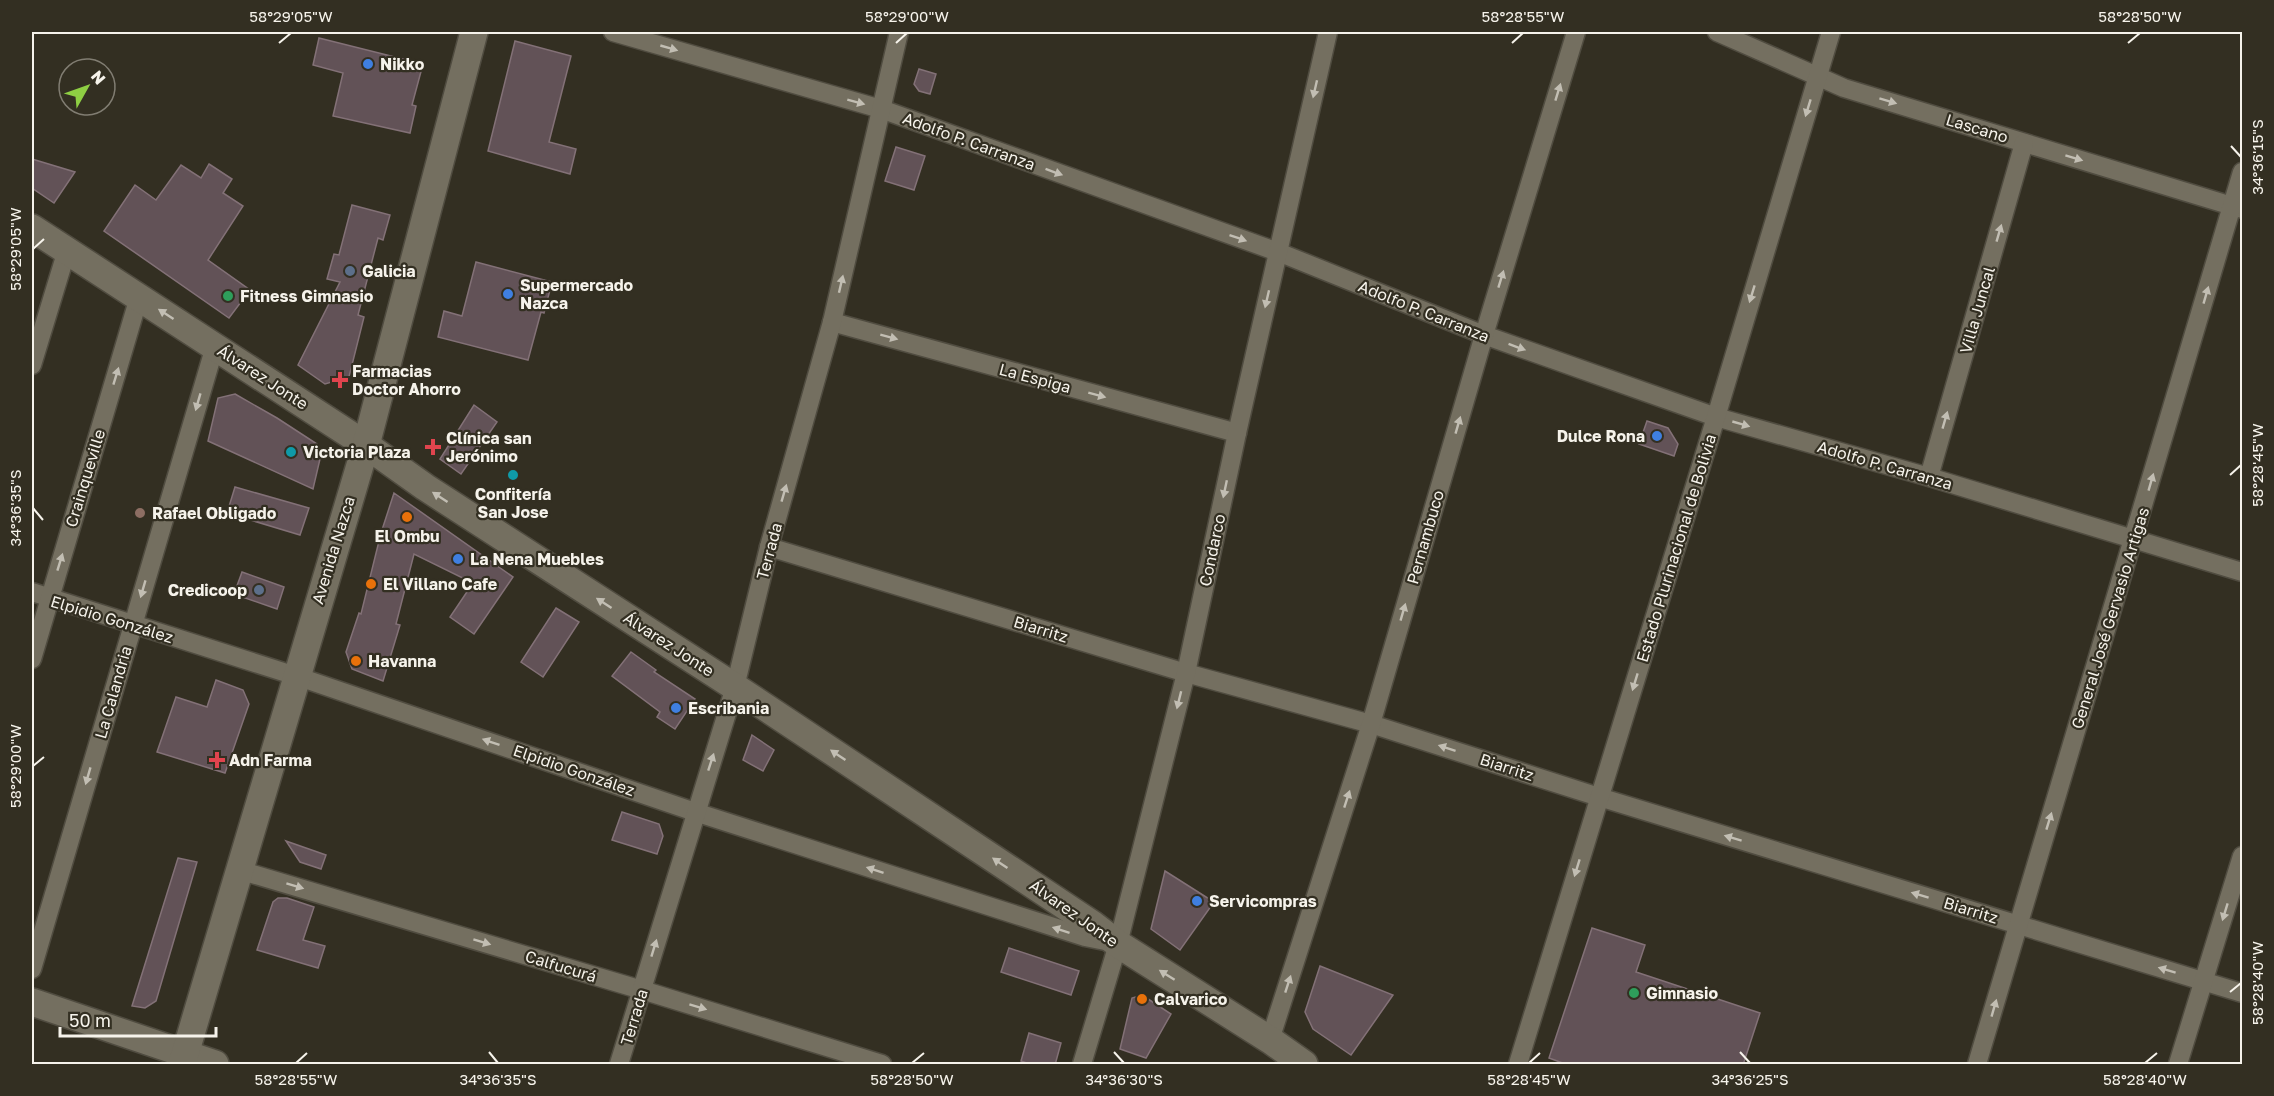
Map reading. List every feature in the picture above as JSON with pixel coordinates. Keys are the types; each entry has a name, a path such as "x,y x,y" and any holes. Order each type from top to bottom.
{"street":[{"name":"Avenida Nazca","path":"183,1060 366,445 474,32"},
{"name":"Adolfo P. Carranza","path":"612,32 881,109 1278,252 1484,335 1716,417 1929,477 2242,572"},
{"name":"Terrada","path":"619,1065 735,687 769,547 832,322 899,32"},
{"name":"Condarco","path":"1082,1065 1118,944 1186,673 1237,433 1329,32"},
{"name":"Pernambuco","path":"1270,1040 1371,724 1484,335 1576,32"},
{"name":"Lascano","path":"1717,32 1844,88 2238,208"},
{"name":"Estado Plurinacional de Bolivia","path":"1518,1065 1831,32"},
{"name":"Villa Juncal","path":"1929,477 2024,142"},
{"name":"General José Gervasio Artigas","path":"1977,1065 2135,538 2238,208 2242,172"},
{"name":"Álvarez Jonte","path":"32,228 366,445 426,488 735,687 1092,924 1118,944 1270,1040 1301,1064"},
{"path":"32,365 67,250"},
{"name":"Crainqueville","path":"32,659 139,297"},
{"name":"La Espiga","path":"832,322 1237,433"},
{"name":"La Calandria","path":"32,969 215,346"},
{"name":"Biarritz","path":"769,547 1186,673 1371,724 1599,797 2242,993"},
{"name":"Elpidio González","path":"32,592 296,676 695,812 1085,937 1118,944"},
{"path":"2178,1065 2242,856"},
{"name":"Calfucurá","path":"239,870 642,990 882,1065"},
{"path":"32,1002 183,1060 215,1065"}],"building":[{"path":"319,38 423,64 412,105 416,106 410,133 333,116 343,73 313,65"},
{"path":"515,41 571,56 549,142 576,149 570,174 488,151"},
{"path":"919,69 936,74 930,94 919,91 914,84"},
{"path":"896,147 925,156 914,190 885,181"},
{"path":"32,159 75,172 54,203 32,188"},
{"path":"209,164 232,179 223,193 243,206 208,260 250,290 229,318 104,231 135,185 156,200 181,165 201,178"},
{"path":"352,205 390,215 383,240 378,238 358,315 364,317 349,377 325,384 298,365 340,282 327,279 334,254 339,255"},
{"path":"476,262 552,282 528,360 438,337 444,311 462,316"},
{"path":"235,394 317,444 320,459 313,489 208,441 218,398"},
{"path":"474,405 497,422 461,474 440,459"},
{"name":"Dulce Rona","path":"1647,421 1668,428 1678,444 1674,456 1639,444"},
{"path":"235,487 309,508 300,535 227,513"},
{"path":"394,493 513,577 474,634 450,617 473,583 414,554 396,624 400,625 383,681 352,669 346,652 359,613 361,614 381,533"},
{"name":"Credicoop","path":"242,572 284,587 277,609 234,594"},
{"path":"556,608 579,622 543,677 521,662"},
{"path":"631,652 656,670 654,672 695,699 675,729 657,717 660,712 612,676"},
{"path":"216,680 243,690 249,704 225,773 157,752 176,697 207,707"},
{"path":"752,735 774,750 763,771 743,760"},
{"path":"622,812 659,824 663,836 657,854 612,840"},
{"path":"286,841 326,855 321,869 300,862"},
{"path":"178,858 197,862 156,1001 145,1008 132,1006"},
{"path":"1165,871 1214,902 1180,950 1151,929"},
{"path":"278,898 287,898 314,907 303,940 325,946 318,968 257,950 273,902"},
{"name":"Gimnasio","path":"1592,928 1645,945 1636,972 1760,1013 1743,1065 1568,1065 1549,1058"},
{"path":"1009,948 1079,971 1071,995 1001,972"},
{"path":"1320,966 1393,995 1351,1055 1313,1029 1305,1012"},
{"path":"1142,995 1171,1014 1146,1058 1120,1049 1132,998"},
{"path":"1029,1033 1061,1043 1055,1065 1032,1065 1021,1061"}],"place":[{"name":"Nikko","path":"368,64"},
{"name":"Galicia","path":"350,271"},
{"name":"Supermercado Nazca","path":"508,294"},
{"name":"Fitness Gimnasio","path":"228,296"},
{"name":"Farmacias Doctor Ahorro","path":"340,380"},
{"name":"Dulce Rona","path":"1657,436"},
{"name":"Clínica san Jerónimo","path":"433,447"},
{"name":"Victoria Plaza","path":"291,452"},
{"name":"Confitería San Jose","path":"513,475"},
{"name":"Rafael Obligado","path":"140,513"},
{"name":"El Ombu","path":"407,517"},
{"name":"La Nena Muebles","path":"458,559"},
{"name":"El Villano Cafe","path":"371,584"},
{"name":"Credicoop","path":"259,590"},
{"name":"Havanna","path":"356,661"},
{"name":"Escribania","path":"676,708"},
{"name":"Adn Farma","path":"217,760"},
{"name":"Servicompras","path":"1197,901"},
{"name":"Gimnasio","path":"1634,993"},
{"name":"Calvarico","path":"1142,999"}]}
